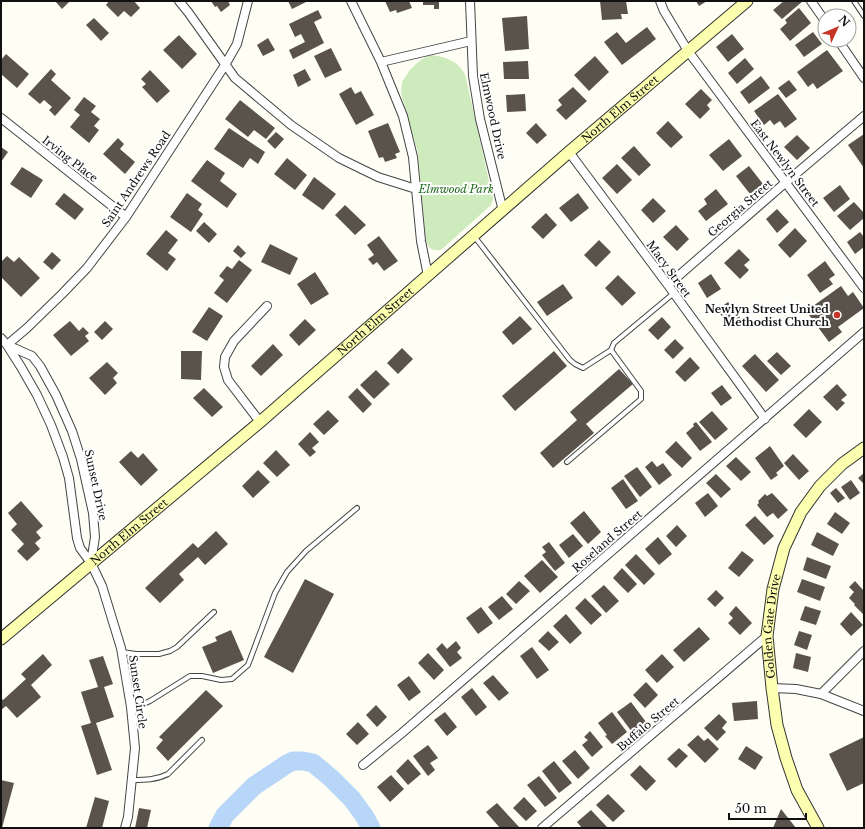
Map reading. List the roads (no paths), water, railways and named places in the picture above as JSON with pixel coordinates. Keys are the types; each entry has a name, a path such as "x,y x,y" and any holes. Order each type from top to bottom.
{"main road":[{"name":"North Elm Street","path":"1,639 260,422 569,152 747,1"},
{"name":"Golden Gate Drive","path":"818,828 797,790 777,725 772,688 768,636 773,589 784,548 801,512 820,486 842,464 864,448"}],"street":[{"path":"179,1 235,78 291,125 339,158 378,177 416,190"},
{"name":"Saint Andrews Road","path":"7,345 27,328 87,268 126,217 225,65 237,44 248,1"},
{"path":"351,1 381,62 403,116 413,157 421,241 428,276"},
{"name":"Elmwood Drive","path":"470,1 473,76 480,119 503,211"},
{"name":"East Newlyn Street","path":"660,1 664,11 688,52 864,288"},
{"path":"811,1 817,10"},
{"path":"381,62 471,41"},
{"path":"845,48 861,68 864,78"},
{"name":"Georgia Street","path":"668,285 864,116"},
{"name":"Irving Place","path":"1,118 126,217"},
{"name":"Macy Street","path":"569,152 674,293 765,419"},
{"path":"260,422 228,380 224,367 225,357 234,341 266,306"},
{"name":"Roseland Street","path":"363,765 402,733 864,332"},
{"name":"Sunset Drive","path":"1,338 21,367 37,395 51,425 69,478 77,538 80,548 91,563"},
{"name":"Sunset Drive","path":"7,345 32,356 40,366 56,395 72,431 81,459 93,513 95,537 91,563"},
{"name":"Sunset Circle","path":"91,563 102,586 122,652 131,710 135,748 128,817 125,828"},
{"name":"Buffalo Street","path":"542,828 768,636"},
{"path":"821,694 864,651"},
{"path":"772,688 796,689 821,694 864,711"}],"lane":[{"path":"854,1 864,16"},
{"path":"474,236 570,360 579,367 583,368 611,350 614,343 674,293"},
{"path":"567,462 640,399 641,391 611,350"},
{"path":"131,710 150,701 190,676 202,676 221,680 232,679 248,664 275,593 286,572 306,551 357,508"},
{"path":"122,652 136,654 159,654 170,651 177,647 214,612"},
{"path":"132,780 151,780 168,774 202,740"}],"waterway":[{"path":"218,828 225,815 254,786 293,761 313,763 331,778 352,799 371,828"}],"place":[{"name":"Newlyn Street United Methodist Church","path":"837,315"}],"park label":[{"name":"Elmwood Park","path":"456,189"}]}
